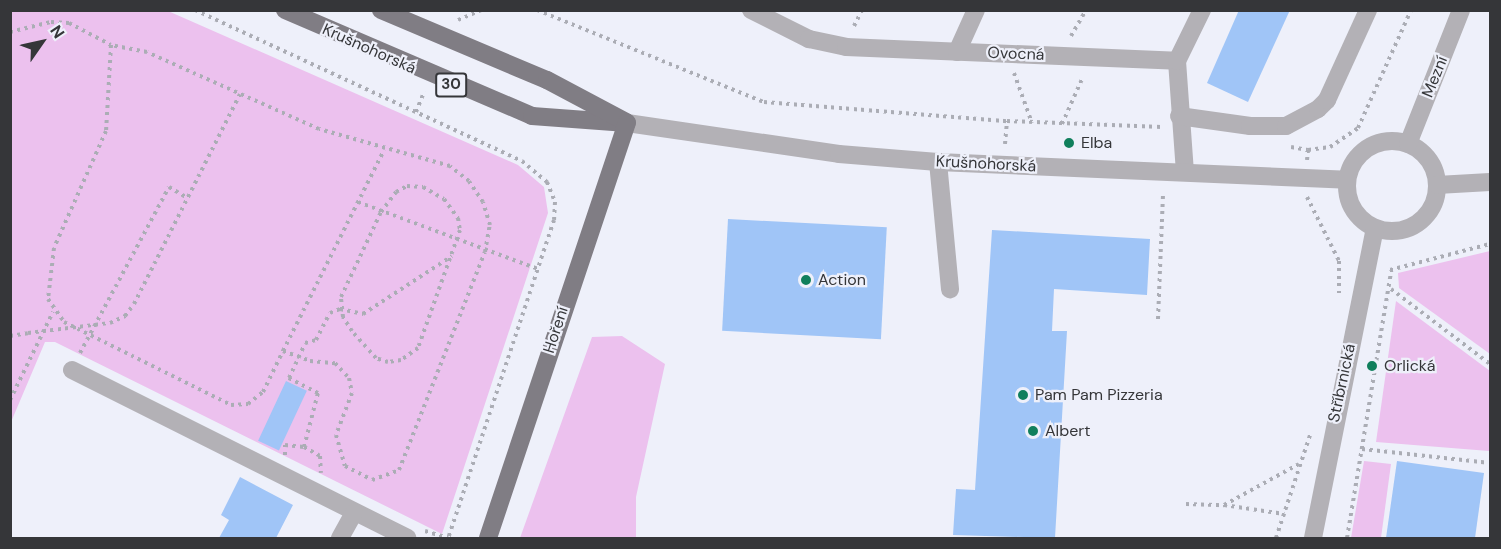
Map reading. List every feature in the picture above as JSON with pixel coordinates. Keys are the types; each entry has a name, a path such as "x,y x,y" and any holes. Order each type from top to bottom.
{"main road":[{"name":"Krušnohorská","path":"285,10 532,116 627,123"},
{"name":"Krušnohorská","path":"381,10 548,80 627,123"},
{"name":"Hoření","path":"488,538 627,123"}],"street":[{"path":"957,51 976,10"},
{"path":"1185,172 1177,61 1202,10"},
{"path":"1180,122 1286,126 1318,109 1327,100 1368,10"},
{"name":"Mezní","path":"1408,144 1461,10"},
{"name":"Ovocná","path":"755,11 809,39 836,45 1177,61"},
{"name":"Krušnohorská","path":"627,123 839,154 938,162 1306,176 1347,180"},
{"path":"1385,141 1408,144 1431,163 1437,185 1433,206 1418,223 1396,231 1376,228 1355,213 1347,180 1352,166 1371,146 1385,141"},
{"path":"938,162 950,289"},
{"path":"1437,185 1491,182"},
{"name":"Stříbrnická","path":"1313,538 1365,267 1376,228"},
{"path":"72,370 406,538"},
{"path":"340,538 354,513"}],"path":[{"path":"195,10 522,161 539,174 555,202 538,269 448,538"},
{"path":"537,10 764,102 1032,123 1180,122"},
{"path":"1070,38 1086,10"},
{"path":"1339,302 1339,261 1307,201 1308,150 1330,147 1358,128 1411,10"},
{"path":"10,32 51,22 69,23 111,45 147,52 319,129 384,150 450,166 470,181 487,213 485,252 403,464 391,476 362,478 345,466 336,435 352,393 349,378 334,363 298,357 283,351"},
{"path":"111,45 106,131 54,248 47,290 53,311 90,335 240,406 263,392 384,150"},
{"path":"1006,54 1032,123"},
{"path":"1062,124 1082,79"},
{"path":"10,336 110,322 130,310 240,93"},
{"path":"1005,144 1006,121"},
{"path":"1158,319 1164,171"},
{"path":"72,370 169,187 187,198"},
{"path":"423,187 454,210 460,224 458,243 417,348 401,360 376,358 352,331 340,309 340,297 381,212 401,188 423,187"},
{"path":"358,202 458,243 538,269"},
{"path":"1365,267 1390,271 1491,244"},
{"path":"304,447 318,393 289,378 305,343 316,340 330,313 340,309 363,314 452,256"},
{"path":"1347,538 1391,289 1390,271"},
{"path":"1391,289 1491,364"},
{"path":"10,400 53,311"},
{"path":"1276,538 1312,428"},
{"path":"1362,449 1491,463"},
{"path":"1224,505 1300,463"},
{"path":"1186,504 1224,505 1284,514"}],"shaded area":[{"path":"11,11 168,11 518,165 544,187 548,213 442,534 55,342 45,342 11,422"},
{"path":"1490,251 1490,354 1399,288 1398,273"},
{"path":"1396,301 1490,371 1489,451 1376,442"},
{"path":"622,336 665,364 636,497 636,538 520,538 592,337"},
{"path":"1364,461 1391,464 1381,538 1351,538"}],"building":[{"path":"1239,10 1290,10 1248,102 1207,83"},
{"path":"728,219 887,227 881,339 722,331"},
{"path":"992,230 1150,239 1147,295 1054,289 1052,331 1067,331 1055,538 953,535 956,489 975,490"},
{"path":"286,381 307,391 279,451 258,441"},
{"path":"1397,461 1484,473 1475,538 1386,538"},
{"path":"240,477 293,505 276,538 219,538 229,520 221,515"}],"place":[{"name":"Elba","path":"1069,143"},
{"name":"Action","path":"806,280"},
{"name":"Orlická","path":"1372,366"},
{"name":"Pam Pam Pizzeria","path":"1023,395"},
{"name":"Albert","path":"1033,431"}]}
